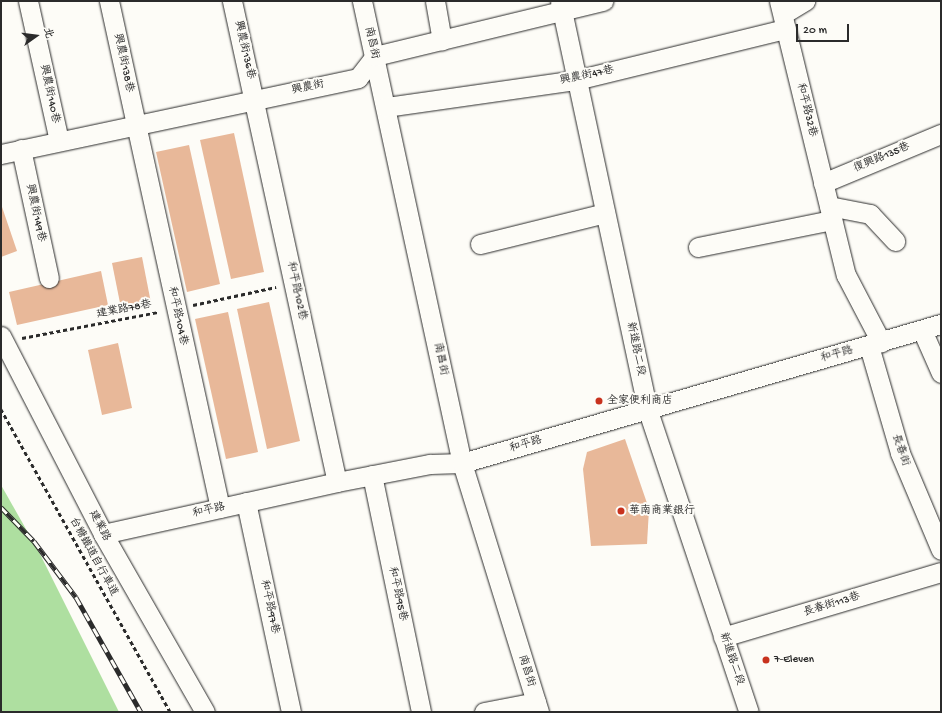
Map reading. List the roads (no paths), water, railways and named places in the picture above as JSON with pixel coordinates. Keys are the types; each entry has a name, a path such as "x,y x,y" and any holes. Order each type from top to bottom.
{"street":[{"name":"興農街140巷","path":"28,1 59,141"},
{"name":"興農街138巷","path":"109,1 136,124"},
{"name":"興農街136巷","path":"232,1 255,99"},
{"name":"南昌街","path":"362,1 462,463 537,707"},
{"path":"435,1 442,40"},
{"path":"374,56 442,40 561,6 603,1"},
{"name":"興農街47巷","path":"386,107 576,80 783,15 805,1"},
{"name":"新進路二段","path":"561,6 648,411 749,712"},
{"name":"和平路32巷","path":"783,15 846,275 875,344"},
{"name":"興農街","path":"1,154 136,124 358,78 374,56"},
{"name":"和平路102巷","path":"255,99 337,482"},
{"name":"和平路104巷","path":"136,124 175,309 220,508"},
{"name":"復興路135巷","path":"824,183 941,134"},
{"name":"興農街149巷","path":"21,149 49,278"},
{"path":"480,244 605,213"},
{"path":"698,247 831,213 870,214 895,241"},
{"name":"和平路","path":"103,534 372,475 430,464 462,463 648,411 941,324"},
{"path":"922,330 941,373"},
{"name":"建業路","path":"2,339 103,534 205,712"},
{"name":"長春街","path":"875,344 900,453 941,550"},
{"name":"和平路95巷","path":"372,475 421,712"},
{"name":"和平路97巷","path":"246,502 291,712"},
{"name":"長春街113巷","path":"723,638 941,572"},
{"path":"484,712 537,707"}],"railway":[{"path":"1,507 34,541 76,597 141,712"}],"place":[{"name":"全家便利商店","path":"599,401"},
{"name":"華南商業銀行","path":"621,511"},
{"name":"7-Eleven","path":"766,660"}]}
